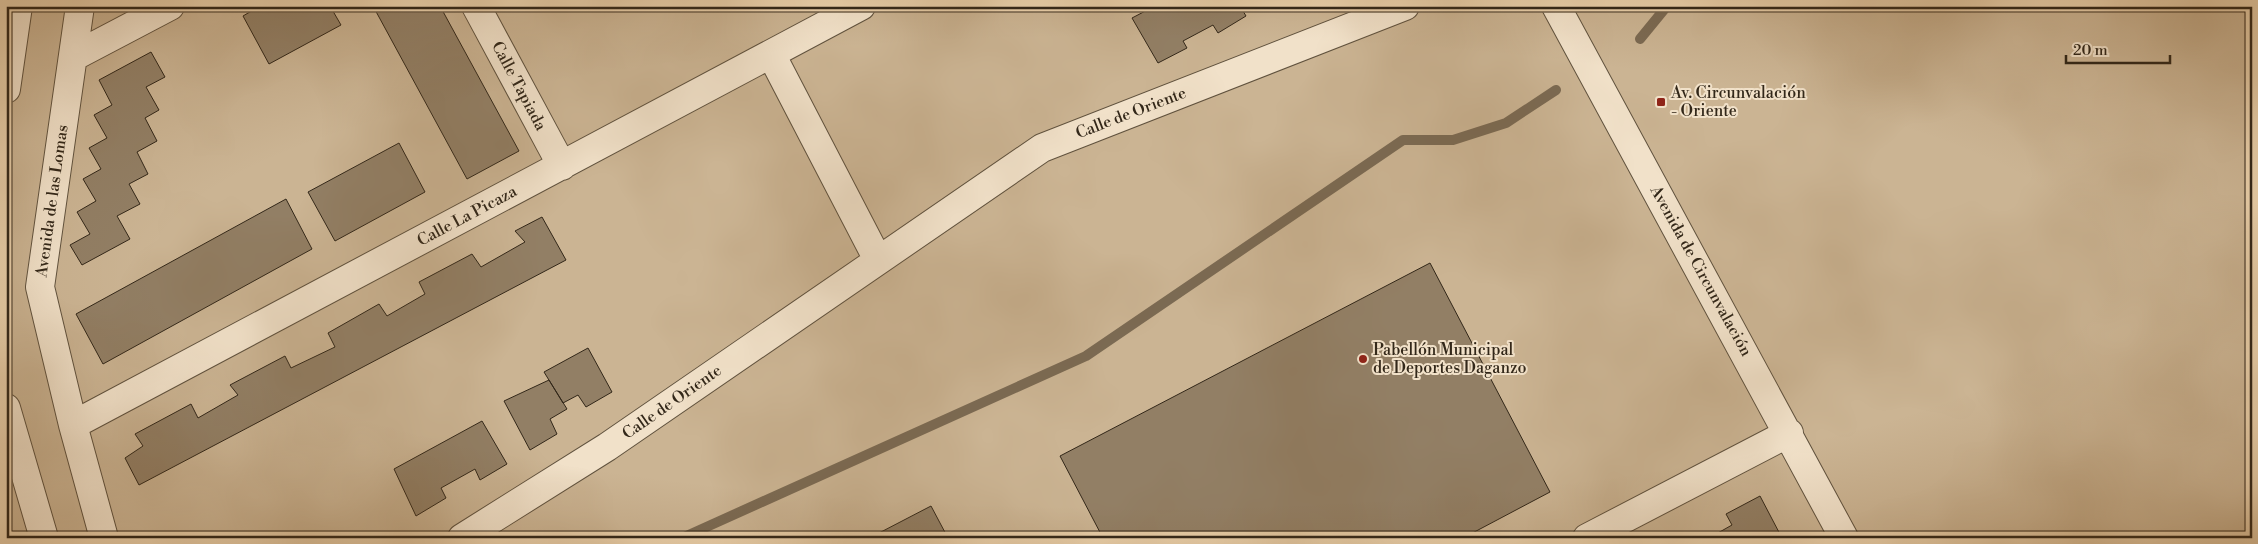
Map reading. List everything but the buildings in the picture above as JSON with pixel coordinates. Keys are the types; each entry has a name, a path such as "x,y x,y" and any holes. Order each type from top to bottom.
{"street":[{"path":"6,89 18,6"},
{"name":"Avenida de las Lomas","path":"80,6 40,287 73,425 104,538"},
{"path":"72,57 170,6"},
{"name":"Calle Tapiada","path":"476,6 562,166"},
{"name":"Calle La Picaza","path":"73,425 861,6"},
{"name":"Calle de Oriente","path":"462,538 607,447 1042,148 1405,6"},
{"name":"Avenida de Circunvalación","path":"1556,6 1789,433 1844,538"},
{"path":"771,54 878,260"},
{"path":"6,408 44,538"},
{"path":"1587,538 1789,433"}],"shaded area":[{"path":"6,6 2252,6 2252,538 6,538"}],"waterway":[{"path":"1640,39 1667,6"},
{"path":"682,538 1086,356 1403,140 1453,140 1506,123 1556,90"}],"place":[{"name":"Av. Circunvalación - Oriente","path":"1661,102"},
{"name":"Pabellón Municipal de Deportes Daganzo","path":"1363,359"}]}
